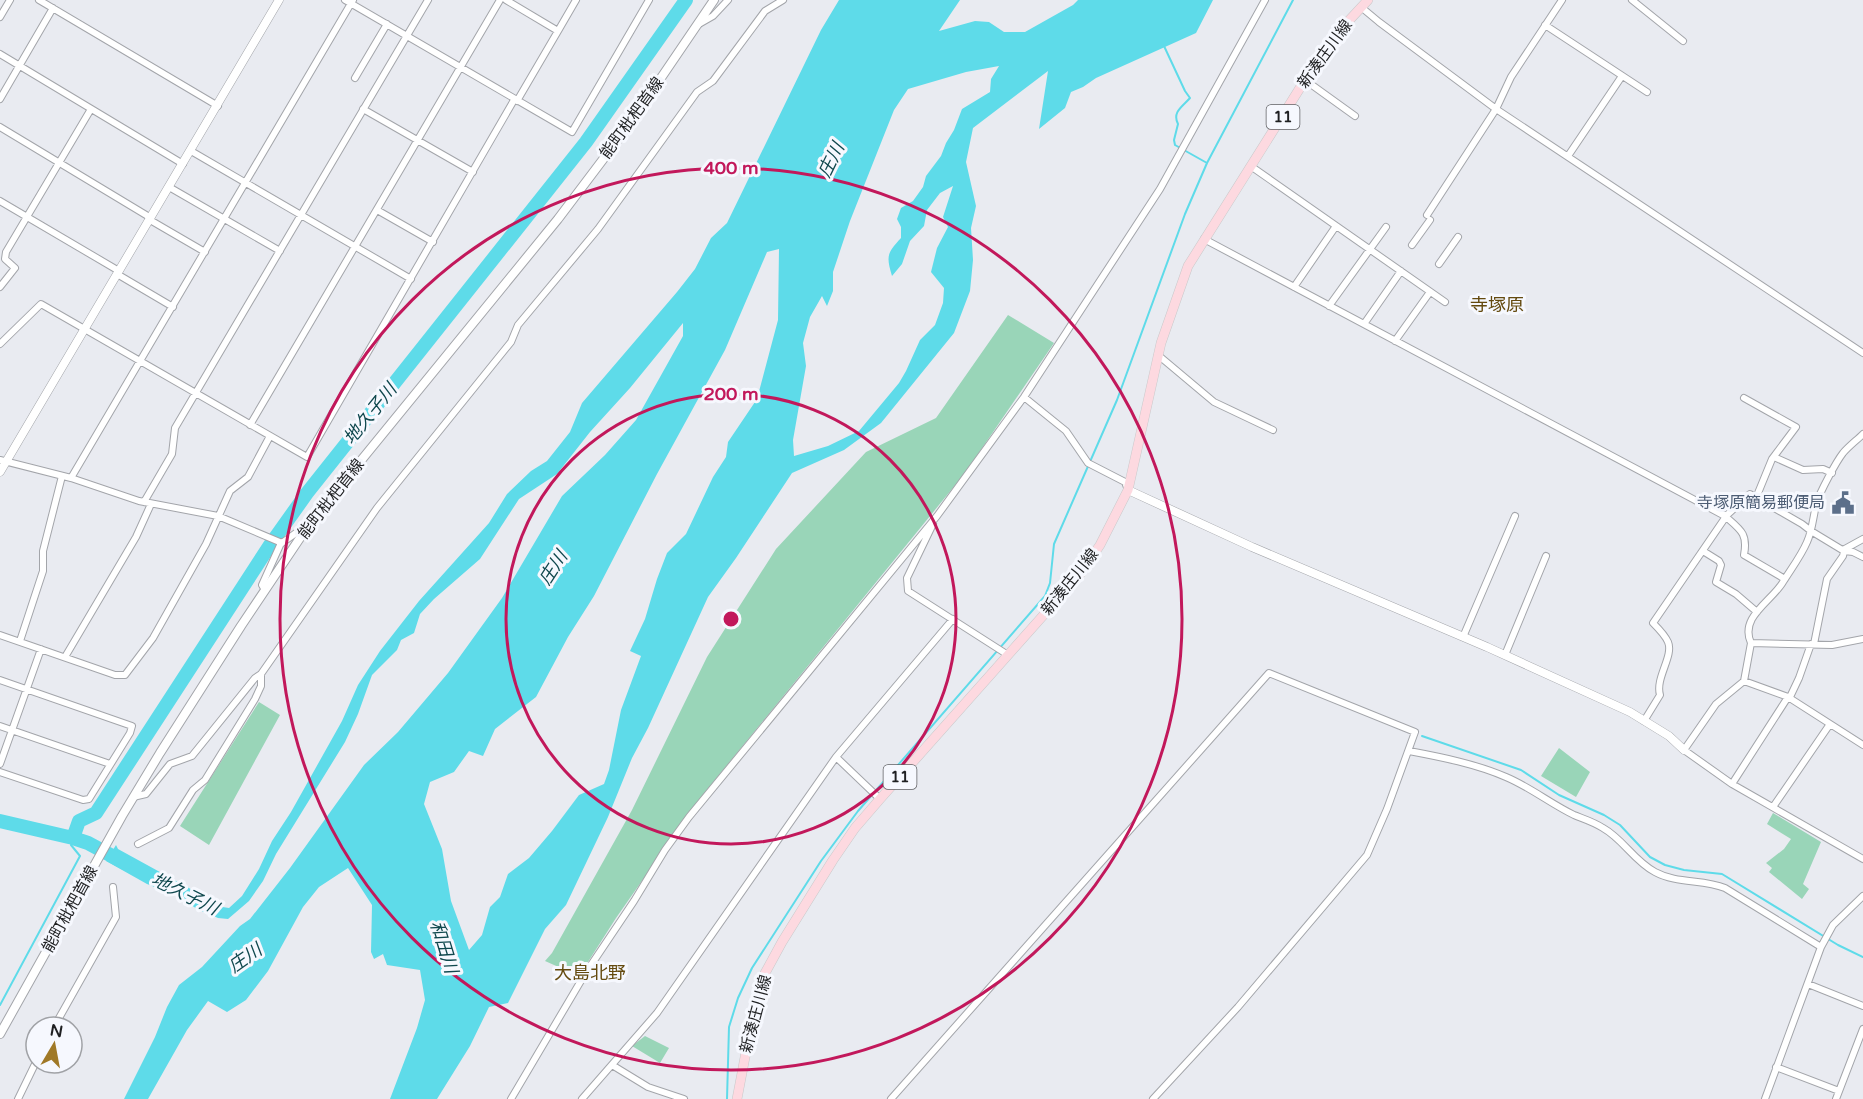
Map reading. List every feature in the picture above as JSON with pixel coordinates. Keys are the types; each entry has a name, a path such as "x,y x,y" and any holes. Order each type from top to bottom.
{"main road":[{"name":"能町枇杷首線","path":"0,1034 133,797 195,696 310,523 558,219 628,125 714,0"},
{"name":"新湊庄川線","path":"737,1099 755,1005 772,958 855,828 1081,573 1100,545 1128,490 1161,343 1188,266 1305,80 1342,28 1365,3"}],"street":[{"path":"0,17 10,0"},
{"path":"39,0 218,106"},
{"path":"0,472 3,461 85,330 279,0"},
{"path":"65,657 136,537 148,503 172,454 175,428 428,0"},
{"path":"250,425 500,0"},
{"path":"506,0 558,30"},
{"path":"0,344 41,304 307,457 576,0"},
{"path":"71,478 225,219 350,1 572,132 650,0"},
{"path":"698,25 713,16 728,0"},
{"path":"133,797 146,795 170,764 192,756 255,678 261,674 377,508 511,342 518,325 598,229 697,92 712,81 765,11 783,0"},
{"path":"511,1099 585,974 683,826 937,516 1024,397 1160,189 1265,0"},
{"path":"1412,245 1496,109 1511,77 1562,0"},
{"path":"1632,0 1683,41"},
{"path":"1365,3 1379,22 1496,109 1863,353"},
{"path":"0,99 53,8"},
{"path":"355,78 387,24"},
{"path":"1545,25 1647,92"},
{"path":"0,54 183,164"},
{"path":"1568,156 1622,76"},
{"path":"1305,80 1355,116"},
{"path":"0,287 15,268 5,259 6,252 91,109"},
{"path":"363,109 473,172"},
{"path":"0,128 205,252"},
{"path":"191,151 411,279"},
{"path":"1252,167 1445,302"},
{"path":"170,186 280,251"},
{"path":"0,201 173,306"},
{"path":"377,210 433,242"},
{"path":"1294,287 1336,226"},
{"path":"1329,306 1386,227"},
{"path":"1439,264 1458,237"},
{"path":"1204,239 1727,516 1743,532 1746,543 1744,555 1785,579"},
{"path":"1364,324 1401,271"},
{"path":"1395,341 1430,292"},
{"path":"1158,355 1214,402 1273,430"},
{"path":"1024,397 1066,431 1090,465 1125,482 1128,490 1263,552 1504,655 1630,712 1669,736 1684,750 1732,784 1863,859"},
{"path":"1744,398 1796,427 1774,457 1756,498"},
{"path":"1684,750 1716,704 1744,681 1751,643 1748,637 1749,625 1756,612 1777,593 1806,543 1817,502 1832,473 1843,454 1862,435"},
{"path":"0,635 115,675 125,675 153,638 206,544 230,491 248,477 270,436"},
{"path":"1774,457 1803,470 1823,469 1832,473"},
{"path":"3,461 71,478 148,503 218,516 281,543"},
{"path":"20,641 43,571 43,551 63,476"},
{"path":"1644,721 1660,695 1659,681 1669,650 1669,643 1653,623 1727,516 1750,494 1807,526 1811,531 1843,550 1863,557"},
{"path":"937,516 907,578 908,591 1008,656"},
{"path":"1463,638 1515,516"},
{"path":"265,590 262,585 281,543 310,523"},
{"path":"1843,550 1863,539"},
{"path":"1732,784 1799,678 1812,644 1827,579 1844,556 1843,550"},
{"path":"1702,551 1719,561 1716,582 1736,594 1756,612"},
{"path":"1504,655 1546,556"},
{"path":"582,1099 657,1013 836,757 953,619"},
{"path":"1751,643 1832,645 1863,639"},
{"path":"0,764 41,649"},
{"path":"891,1099 1269,673 1415,732 1367,855 1238,1007 1153,1099"},
{"path":"138,844 169,828 193,790 205,780 255,699 261,686 261,674"},
{"path":"0,680 132,726 89,799 83,801 0,772"},
{"path":"1744,681 1789,697 1863,745"},
{"path":"1773,807 1830,724"},
{"path":"0,726 110,764"},
{"path":"1409,751 1512,779 1574,815 1603,827 1653,871 1683,881 1715,884 1725,888 1821,947"},
{"path":"836,757 880,799"},
{"path":"61,1015 116,917 114,887"},
{"path":"1765,1099 1821,947 1833,925 1863,896"},
{"path":"1808,984 1863,1006"},
{"path":"1836,1099 1863,1029"},
{"path":"612,1065 648,1087 684,1099"},
{"path":"1776,1067 1839,1091"},
{"path":"18,1099 30,1075"},
{"path":"658,1099 661,1091"}],"green space":[{"path":"1008,315 1054,343 965,473 697,802 616,918 579,976 545,961 552,953 632,810 707,657 776,549 866,452 936,418"},
{"path":"259,702 280,715 209,845 180,826"},
{"path":"1559,748 1590,772 1576,797 1541,776"},
{"path":"1773,813 1821,842 1803,884 1809,889 1802,899 1769,872 1772,868 1766,863 1784,849 1791,839 1767,824"},
{"path":"645,1036 669,1048 660,1063 632,1046"}],"water":[{"path":"839,0 960,0 939,31 975,21 989,22 1004,32 1025,32 1078,0 1213,0 1196,33 1096,78 1071,92 1065,108 1039,129 1048,71 973,128 966,162 976,206 971,228 973,260 970,291 954,333 881,423 844,450 792,473 708,597 566,905 545,929 508,1003 489,1007 470,1046 437,1099 390,1099 425,1000 420,970 387,965 383,954 374,959 371,952 372,905 348,868 319,887 303,907 268,971 246,1000 227,1012 208,1001 187,1030 148,1099 124,1099 179,985 202,967 240,926 250,919 290,868 364,765 398,732 448,673 502,598 562,496 605,455 636,420 683,336 683,323 557,474 519,499 480,559 420,614 414,633 401,640 397,650 372,675 345,742 249,901 228,919 218,918 197,909 178,896 147,884 106,861 116,845 118,849 189,888 216,906 229,908 242,896 342,721 358,685 380,651 419,601 489,523 507,494 531,471 547,461 570,432 582,403 677,292 695,269 711,238 727,223 821,30","holes":["999,66 991,79 990,92 962,109 954,130 941,156 926,176 923,187 913,201 901,208 897,219 901,227 901,238 889,255 892,276 902,264 910,241 924,226 927,210 940,193 953,186 943,217 948,227 937,248 931,272 944,288 943,303 935,325 920,340 899,383 859,431 828,446 794,456 793,440 806,366 803,343 810,317 822,296 827,306 833,291 833,272 850,221 894,110 908,89 966,72","779,249 778,320 757,399 728,442 726,457 713,477 686,534 667,553 645,619 630,651 641,656 621,710 604,784 579,795 529,858 508,874 500,897 490,907 482,935 469,950 451,901 442,849 424,804 430,782 454,772 469,751 483,756 495,729 536,697 568,637 594,596 725,350 767,252"]}],"waterway":[{"name":"地久子川","path":"73,838 79,821 96,813 270,545 307,493 586,142 686,0"},
{"path":"727,1099 729,1027 738,998 752,968 821,861 858,811 1045,596 1050,583 1054,544 1117,400 1185,214 1207,163 1293,0"},
{"path":"1164,46 1190,98 1176,116 1178,124 1175,145 1207,163"},
{"path":"1422,736 1521,770 1559,795 1604,815 1620,825 1650,857 1665,865 1684,870 1722,874 1838,945 1863,957"},
{"name":"地久子川","path":"0,821 88,843 125,863"},
{"path":"0,1005 80,856 71,845 73,838"}],"place":[{"name":"寺塚原簡易郵便局","path":"1843,503"}],"district":[{"name":"寺塚原","path":"1497,305"},
{"name":"大島北野","path":"590,973"}],"water label":[{"name":"庄川","path":"831,160"},
{"name":"庄川","path":"553,568"},
{"name":"和田川","path":"444,947"},
{"name":"庄川","path":"245,958"}]}
